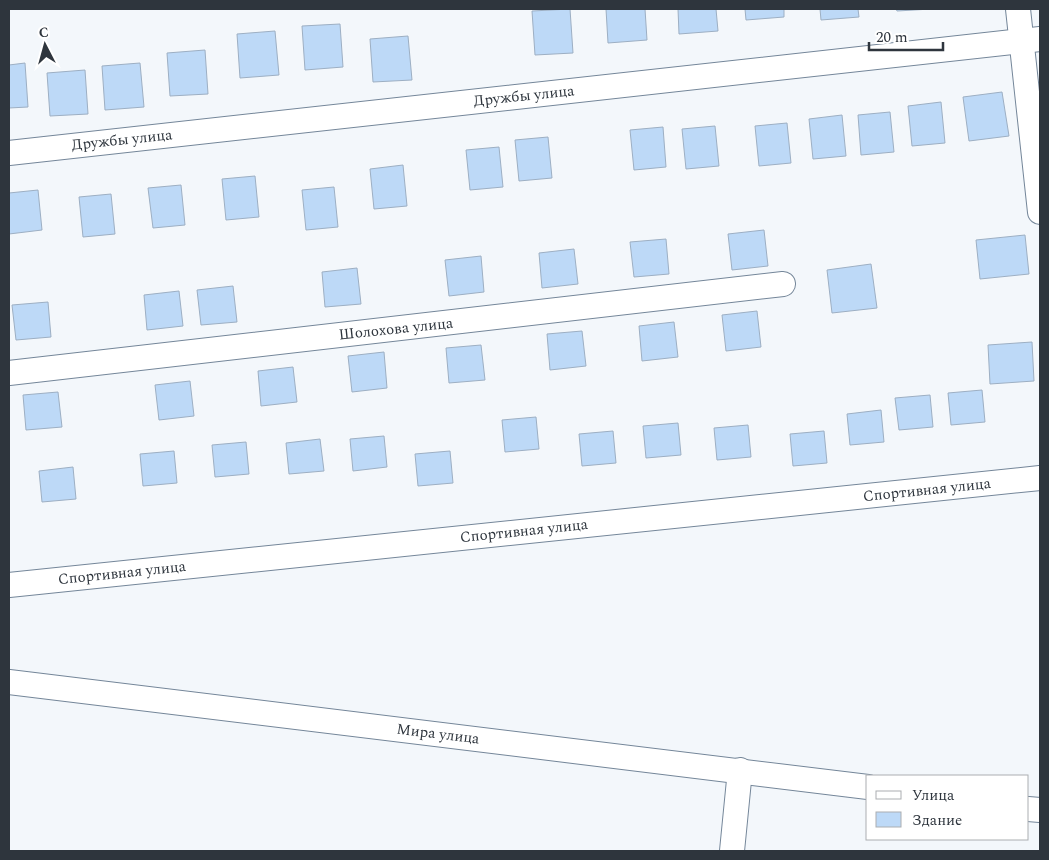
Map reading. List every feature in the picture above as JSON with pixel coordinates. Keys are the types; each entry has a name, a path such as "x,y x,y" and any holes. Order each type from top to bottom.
{"street":[{"path":"1018,9 1030,40 1040,212"},
{"name":"Дружбы улица","path":"9,153 1030,40"},
{"name":"Шолохова улица","path":"9,373 782,284"},
{"name":"Спортивная улица","path":"9,585 1040,478"},
{"name":"Мира улица","path":"9,682 866,787"},
{"path":"732,851 740,770"}],"building":[{"path":"570,9 573,53 535,55 532,11"},
{"path":"606,9 645,9 647,40 608,43"},
{"path":"678,9 716,9 718,31 679,34"},
{"path":"745,9 784,9 784,17 746,20"},
{"path":"820,9 858,9 859,17 821,20"},
{"path":"896,9 931,9 897,11"},
{"path":"340,24 343,67 305,70 302,26"},
{"path":"275,31 279,75 240,78 237,34"},
{"path":"408,36 412,80 373,82 370,39"},
{"path":"205,50 208,94 170,96 167,53"},
{"path":"25,63 28,107 9,108 9,65"},
{"path":"140,63 144,107 105,110 102,66"},
{"path":"85,70 88,114 50,116 47,73"},
{"path":"1002,92 1009,136 969,141 963,97"},
{"path":"941,102 945,143 912,146 908,106"},
{"path":"890,112 894,152 861,155 858,115"},
{"path":"842,115 846,156 813,159 809,119"},
{"path":"787,123 791,163 759,166 755,126"},
{"path":"715,126 719,166 686,169 682,129"},
{"path":"663,127 666,167 634,170 630,130"},
{"path":"548,137 552,178 519,181 515,140"},
{"path":"499,147 503,187 470,190 466,150"},
{"path":"403,165 407,206 374,209 370,169"},
{"path":"255,176 259,217 226,220 222,179"},
{"path":"181,185 185,225 153,228 148,188"},
{"path":"334,187 338,227 306,230 302,190"},
{"path":"38,190 42,230 9,234 9,193"},
{"path":"111,194 115,234 83,237 79,197"},
{"path":"764,230 768,266 732,270 728,234"},
{"path":"1025,235 1029,274 980,279 976,240"},
{"path":"666,239 669,274 634,277 630,242"},
{"path":"574,249 578,284 542,288 539,253"},
{"path":"481,256 484,292 449,296 445,260"},
{"path":"871,264 877,308 832,313 827,270"},
{"path":"357,268 361,304 325,307 322,272"},
{"path":"233,286 237,322 201,325 197,290"},
{"path":"179,291 183,326 147,330 144,295"},
{"path":"48,302 51,337 16,340 12,305"},
{"path":"757,311 761,347 726,351 722,315"},
{"path":"674,322 678,357 642,361 639,326"},
{"path":"582,331 586,366 550,370 547,334"},
{"path":"1032,342 1034,381 990,384 988,345"},
{"path":"481,345 485,380 449,383 446,348"},
{"path":"384,352 387,388 352,392 348,356"},
{"path":"293,367 297,402 261,406 258,371"},
{"path":"190,381 194,416 159,420 155,385"},
{"path":"982,390 985,422 951,425 948,393"},
{"path":"58,392 62,427 26,430 23,395"},
{"path":"930,395 933,427 899,430 895,398"},
{"path":"881,410 884,442 850,445 847,414"},
{"path":"536,417 539,449 505,452 502,420"},
{"path":"678,423 681,455 646,458 643,426"},
{"path":"748,425 751,457 717,460 714,428"},
{"path":"613,431 616,463 582,466 579,434"},
{"path":"824,431 827,463 793,466 790,434"},
{"path":"384,436 387,467 353,471 350,439"},
{"path":"320,439 324,471 289,474 286,443"},
{"path":"246,442 249,474 215,477 212,445"},
{"path":"174,451 177,483 143,486 140,454"},
{"path":"450,451 453,483 418,486 415,454"},
{"path":"73,467 76,499 42,502 39,471"}]}
